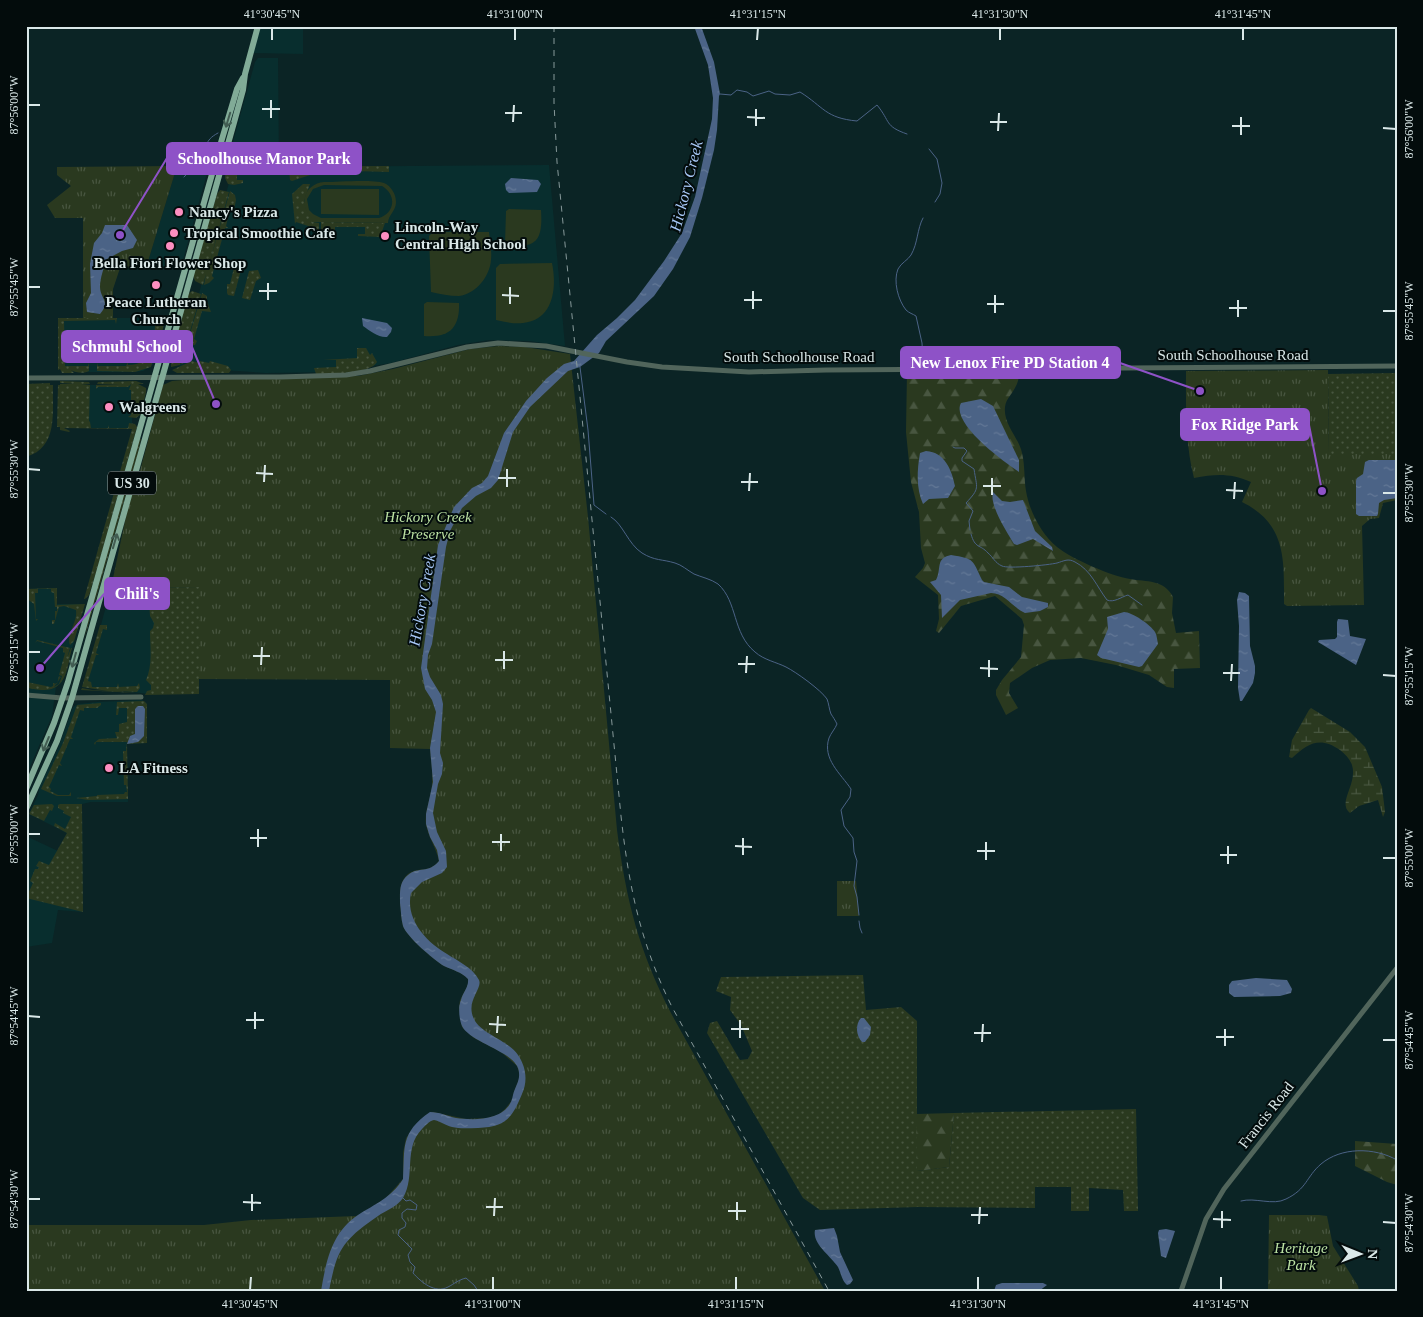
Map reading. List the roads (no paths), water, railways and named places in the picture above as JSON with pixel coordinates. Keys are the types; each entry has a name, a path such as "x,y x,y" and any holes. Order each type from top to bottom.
{"main road":[{"name":"US 30","path":"26,789 54,723 62,698 227,121 244,74 258,26"},
{"name":"US 30","path":"26,809 57,741 72,698 243,90 244,74"}],"street":[{"name":"South Schoolhouse Road","path":"26,378 346,375 370,371 467,347 493,343 526,344 662,367 749,372 1397,366"},
{"path":"26,695 62,698 141,697"},
{"name":"Francis Road","path":"1181,1291 1201,1231 1224,1189 1397,968"}],"water":[{"path":"694,26 701,26 714,62 720,94 714,150 690,237 673,269 654,296 606,341 599,353 580,367 568,371 530,407 513,432 498,480 491,488 476,496 462,508 450,531 446,547 432,644 428,655 427,668 441,695 443,704 440,753 443,763 442,774 438,784 433,813 437,832 446,851 447,867 442,873 422,882 411,893 411,912 419,929 432,943 465,965 479,980 480,984 472,1007 474,1019 482,1029 508,1045 518,1055 523,1064 525,1074 524,1089 511,1115 507,1120 495,1126 458,1128 434,1120 426,1125 416,1137 413,1145 409,1181 403,1198 395,1206 356,1232 343,1247 339,1255 329,1291 321,1291 331,1249 342,1230 358,1215 388,1196 403,1179 406,1141 413,1127 430,1112 456,1118 473,1119 482,1119 498,1114 505,1110 510,1103 518,1081 519,1073 517,1066 511,1059 475,1038 462,1026 459,1006 468,985 468,979 444,966 428,954 406,931 402,920 400,895 403,881 412,872 427,869 439,861 437,850 426,824 426,814 433,782 430,748 436,712 432,700 425,689 421,668 438,545 454,507 472,488 482,483 488,476 504,433 526,401 547,378 564,364 574,361 597,335 635,300 682,233 695,197 712,119 713,98 708,65"},
{"path":"511,178 538,180 541,184 537,192 509,193 506,190 505,184"},
{"path":"105,225 127,225 137,240 133,248 122,251 107,259 100,284 100,291 105,306 100,314 87,312 86,303 91,293 90,264 94,243 102,233"},
{"path":"362,318 387,323 392,328 391,332 387,337 378,335 363,326"},
{"path":"981,399 993,406 1019,460 1019,472 981,442 963,421 960,411 961,403"},
{"path":"926,451 933,452 943,459 950,469 955,486 948,498 929,499 923,504 919,492 918,472 920,453"},
{"path":"1369,460 1397,460 1397,498 1384,500 1379,503 1377,516 1359,516 1356,514 1356,481 1363,474 1365,462"},
{"path":"993,492 1002,501 1023,500 1035,531 1052,547 1053,551 1033,539 1017,545 1014,544 996,511 992,497"},
{"path":"951,555 972,561 984,582 1009,587 1022,597 1048,603 1048,607 1040,611 1025,613 1001,595 991,593 960,600 942,618 941,595 930,582 936,580 941,561 946,556"},
{"path":"1239,592 1249,596 1250,646 1255,666 1253,683 1242,701 1240,701 1238,688 1239,626 1237,600"},
{"path":"1124,612 1141,619 1153,629 1156,635 1158,644 1142,666 1139,667 1101,658 1097,655 1108,629 1107,617"},
{"path":"1338,619 1348,620 1350,636 1366,639 1356,665 1318,642 1319,640 1335,639 1337,637"},
{"path":"138,706 143,706 145,709 144,736 138,742 127,744 130,736 135,734 135,709"},
{"path":"1256,978 1287,980 1292,989 1291,993 1280,996 1234,997 1229,993 1229,985 1232,981"},
{"path":"861,1018 864,1018 871,1027 870,1035 865,1042 862,1042 857,1033 858,1023"},
{"path":"834,1228 840,1252 853,1280 847,1285 838,1267 816,1240 815,1230"},
{"path":"1159,1230 1175,1231 1166,1258 1161,1256 1158,1233"},
{"path":"1002,1283 1043,1283 1047,1285 1039,1291 994,1291 996,1285"}],"waterway":[{"path":"720,94 731,95 737,90 747,92 753,96 769,91 775,94 790,95 800,92 831,114 846,120 857,121 877,105 891,126 907,134"},
{"path":"184,177 200,162 208,142 218,133"},
{"path":"929,149 937,159 942,183 940,194 935,202"},
{"path":"923,218 910,257 898,269 896,279 897,290 903,306 907,311 916,316 922,343 923,362"},
{"path":"580,367 588,430 594,505 606,514"},
{"path":"953,447 964,448 967,451 962,461 974,469 976,488 974,494 966,503 973,511 969,521 970,530"},
{"path":"611,517 619,524 633,545 642,553 655,559 678,564 694,574 718,584 729,600 742,636 755,652 802,677 827,699 831,714 837,724 829,738 828,753 834,766 851,789 850,797 841,810 844,826 853,838 857,861 854,886 859,915"},
{"path":"971,534 976,544 1002,566 1053,564 1070,560 1081,565 1090,574 1107,600 1115,600 1128,595 1142,605"},
{"path":"859,921 862,933"},
{"path":"1241,1201 1275,1202 1286,1199 1298,1191 1321,1164 1338,1154 1368,1151 1397,1160"},
{"path":"403,1198 417,1205 416,1210 407,1209 402,1213 402,1218 406,1223 405,1227 399,1230 398,1235 412,1249 408,1255 410,1262 415,1267 413,1273 424,1283 438,1289 443,1289 466,1278 478,1291"}],"railway":[{"path":"554,26 554,103 557,162 621,816 637,914 652,960 672,1007 829,1291"}],"place":[{"name":"Nancy's Pizza","path":"179,212"},
{"name":"Tropical Smoothie Cafe","path":"174,233"},
{"name":"Schoolhouse Manor Park","path":"120,235"},
{"name":"Lincoln-Way Central High School","path":"385,236"},
{"name":"Bella Fiori Flower Shop","path":"170,246"},
{"name":"Peace Lutheran Church","path":"156,285"},
{"name":"New Lenox Fire PD Station 4","path":"1200,391"},
{"name":"Schmuhl School","path":"216,404"},
{"name":"Walgreens","path":"109,407"},
{"name":"Fox Ridge Park","path":"1322,491"},
{"name":"Chili's","path":"40,668"},
{"name":"LA Fitness","path":"109,768"}],"water label":[{"name":"Hickory Creek","path":"686,186"},
{"name":"Hickory Creek","path":"422,600"}],"park label":[{"name":"Hickory Creek Preserve","path":"428,526"},
{"name":"Heritage Park","path":"1301,1256"}]}
